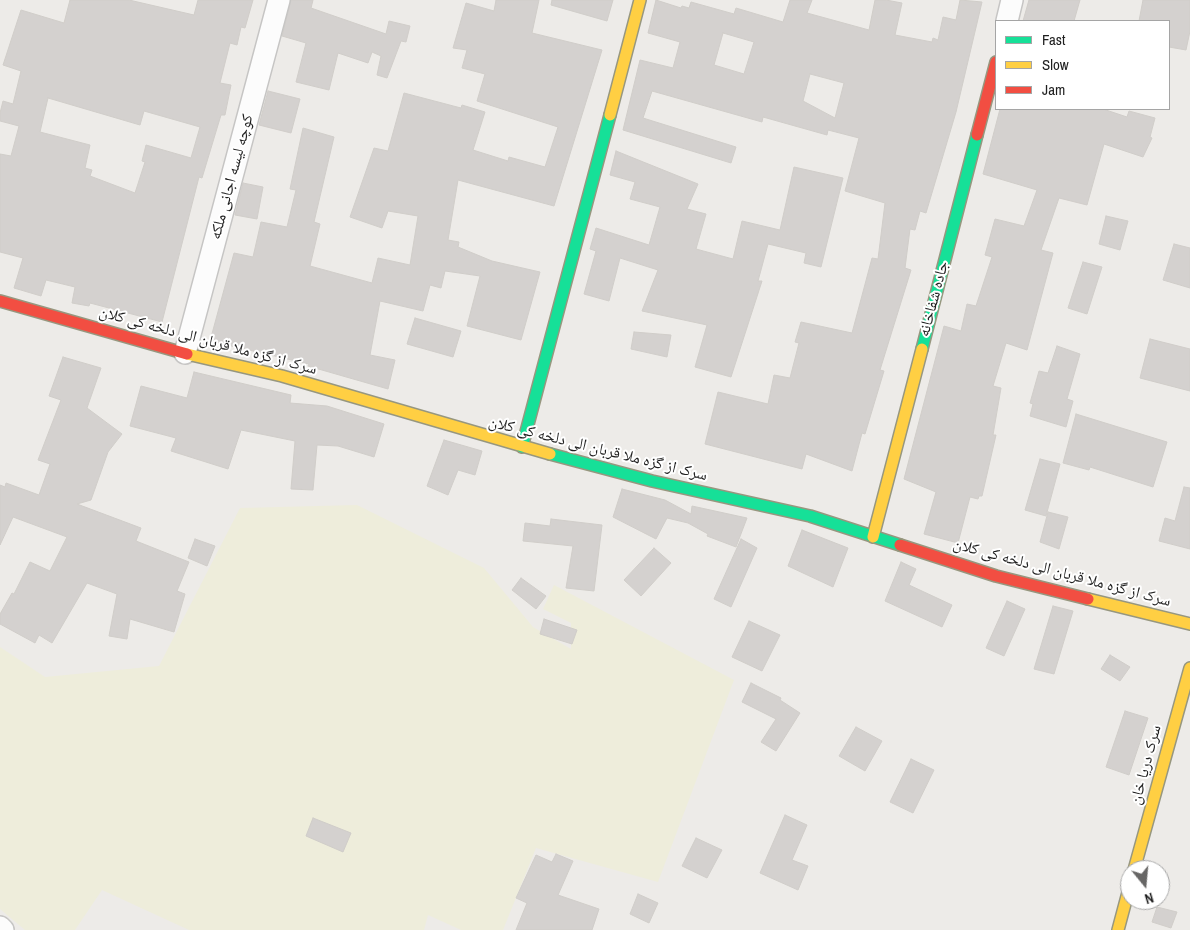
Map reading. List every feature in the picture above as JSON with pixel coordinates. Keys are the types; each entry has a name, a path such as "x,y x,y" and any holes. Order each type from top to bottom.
{"street":[{"name":"کوچه لیسه اجانی ملکه","path":"185,353 279,0"},
{"path":"522,448 640,0"},
{"path":"1007,20 1012,0"},
{"name":"جاده شفاخانه","path":"872,537 995,66"},
{"name":"سرک از گزه ملا قربان الی دلخه کی کلان","path":"0,301 150,345 282,376 522,448 652,481 810,516 996,576 1190,624"},
{"name":"سرک دریا خان","path":"1137,860 1190,668"},
{"path":"1118,930 1123,910"},
{"path":"0,927 3,930"}],"green space":[{"path":"357,505 484,568 533,627 571,649 571,623 543,609 554,585 734,680 658,882 536,848 503,930 461,930 428,915 424,930 189,930 102,890 75,930 25,930 0,909 0,647 45,677 159,666 240,508"}],"building":[{"path":"70,0 129,0 194,15 198,0 253,0 245,28 241,27 237,45 230,43 220,83 231,85 225,115 221,115 202,178 199,177 162,322 90,303 89,306 72,303 75,287 46,280 41,296 14,288 23,258 0,252 0,154 11,156 19,126 0,121 0,113 3,101 13,104 21,71 3,65 21,10 64,23","holes":["48,98 140,125 144,111 200,127 191,158 146,145 142,161 145,162 135,193 90,176 92,170 85,168 90,145 40,132"]},
{"path":"291,0 313,0 311,8 386,34 389,21 410,26 406,42 401,41 387,78 377,75 381,56 372,52 368,63 338,53 329,90 296,82 306,43 282,36"},
{"path":"496,0 539,0 532,33 602,50 554,206 458,180 448,240 459,242 458,247 492,261 540,272 521,340 467,326 480,276 445,271 441,288 430,285 423,311 380,301 370,355 395,360 388,389 308,366 309,364 210,341 234,253 253,257 261,222 287,227 296,190 290,189 303,128 334,137 314,222 320,224 310,266 372,283 378,258 410,265 418,216 388,211 382,228 350,217 374,148 388,151 404,93 461,108 462,105 485,112 473,150 508,161 509,157 545,167 558,127 477,101 485,74 462,68 467,50 453,48 466,3 494,11"},
{"path":"552,0 613,0 607,21 551,5"},
{"path":"656,0 681,8 682,6 689,8 691,2 734,14 736,8 783,22 790,0 812,0 807,13 869,30 875,0 886,0 902,3 895,35 932,42 933,38 938,40 943,17 956,20 960,0 982,2 956,112 926,213 920,211 915,230 910,229 905,268 911,270 880,370 884,371 865,434 862,433 852,471 806,454 802,469 705,444 718,392 768,404 774,375 790,378 799,343 795,342 801,322 852,333 872,258 878,259 885,203 845,191 859,138 828,130 827,135 763,117 762,122 652,91 643,118 736,147 731,163 623,130 640,60 673,68 680,42 648,33","holes":["723,33 754,42 744,74 714,65","810,74 844,83 835,118 803,101"]},
{"path":"1029,0 1080,0 1074,20 1023,20"},
{"path":"1143,0 1190,0 1190,31 1186,50 1170,47 1170,20 1139,20"},
{"path":"268,91 300,99 291,133 259,125"},
{"path":"1000,110 1106,110 1127,117 1129,111 1155,118 1150,137 1152,138 1143,157 1104,144 1087,205 1059,198 1041,250 1053,253 1027,350 1006,343 993,386 1001,388 993,435 996,435 982,496 979,496 978,499 970,497 958,543 924,534 936,492 904,479 944,326 961,331 967,304 976,306 992,257 985,255 995,219 1024,226 1037,190 983,174"},
{"path":"616,151 698,184 687,209 706,214 696,249 733,259 742,221 780,230 794,167 843,178 821,267 804,263 806,253 768,244 758,281 762,281 731,377 695,367 707,325 642,311 658,270 620,258 609,301 584,294 596,251 590,249 596,228 649,245 660,207 630,199 635,182 610,175"},
{"path":"243,183 263,187 257,219 235,215"},
{"path":"1106,216 1128,221 1120,250 1099,244"},
{"path":"1174,244 1190,248 1190,288 1163,280"},
{"path":"1083,262 1102,267 1087,314 1068,308"},
{"path":"415,318 461,331 453,357 407,344"},
{"path":"634,332 671,335 667,357 631,349"},
{"path":"1150,339 1190,349 1190,391 1140,378"},
{"path":"1057,346 1080,354 1067,399 1073,401 1066,427 1030,416 1033,404 1030,403 1039,371 1048,373"},
{"path":"63,357 101,368 87,408 122,434 108,452 91,500 77,504 141,528 136,541 189,562 177,591 185,594 174,632 130,619 127,639 109,636 117,594 87,583 52,643 39,635 35,643 0,624 0,614 12,593 14,594 30,562 50,571 67,537 13,517 0,545 0,485 5,487 6,483 39,495 50,464 38,460 61,400 49,396"},
{"path":"194,372 291,395 290,403 327,406 384,424 374,457 338,446 317,445 313,490 291,489 295,441 241,430 228,469 171,451 176,438 130,426 141,386 187,398"},
{"path":"1076,414 1167,442 1153,487 1090,467 1089,470 1063,463"},
{"path":"444,440 482,451 475,475 458,470 448,495 427,486"},
{"path":"1040,459 1060,464 1046,516 1025,510"},
{"path":"1184,487 1190,488 1190,549 1159,541 1165,518 1175,521"},
{"path":"622,489 665,500 691,514 692,506 747,518 736,547 707,536 708,534 688,523 667,518 656,539 613,517"},
{"path":"1048,512 1068,517 1059,549 1040,542"},
{"path":"551,519 602,525 594,591 566,588 573,546 523,541 525,523 550,526"},
{"path":"802,530 848,548 833,587 788,566"},
{"path":"195,539 215,546 207,566 188,558"},
{"path":"741,539 757,548 731,607 714,599"},
{"path":"654,548 671,563 641,596 624,580"},
{"path":"901,562 916,569 909,585 952,605 942,627 885,601"},
{"path":"521,578 546,596 536,609 512,590"},
{"path":"1007,601 1025,609 1004,656 986,648"},
{"path":"1053,606 1073,611 1054,674 1034,669"},
{"path":"544,619 577,630 572,644 540,634"},
{"path":"749,621 780,635 762,671 732,657"},
{"path":"1110,655 1130,667 1120,681 1101,669"},
{"path":"751,683 781,698 780,700 800,713 776,751 761,742 776,719 742,702"},
{"path":"1125,711 1148,718 1129,775 1106,767"},
{"path":"856,727 882,741 865,771 839,756"},
{"path":"911,759 934,770 913,813 890,802"},
{"path":"785,815 807,825 792,860 808,866 798,890 760,873"},
{"path":"313,818 351,833 343,852 306,836"},
{"path":"696,838 722,850 707,878 682,866"},
{"path":"556,854 573,861 558,895 599,909 592,930 516,930 527,903 516,898 536,855 552,862"},
{"path":"638,894 658,903 649,923 630,914"},
{"path":"1156,910 1177,912 1171,928 1152,922"}],"traffic: fast":[{"path":"522,447 610,115"},
{"path":"922,349 977,135"},
{"path":"550,454 652,481 810,516 900,545"}],"traffic: slow":[{"path":"610,115 640,0"},
{"path":"873,537 922,349"},
{"path":"187,354 282,376 550,454"},
{"path":"1088,599 1190,624"},
{"path":"1137,860 1190,668"},
{"path":"1118,930 1123,910"}],"traffic: jam":[{"path":"977,135 995,66"},
{"path":"0,301 187,354"},
{"path":"900,545 996,576 1088,599"}]}
